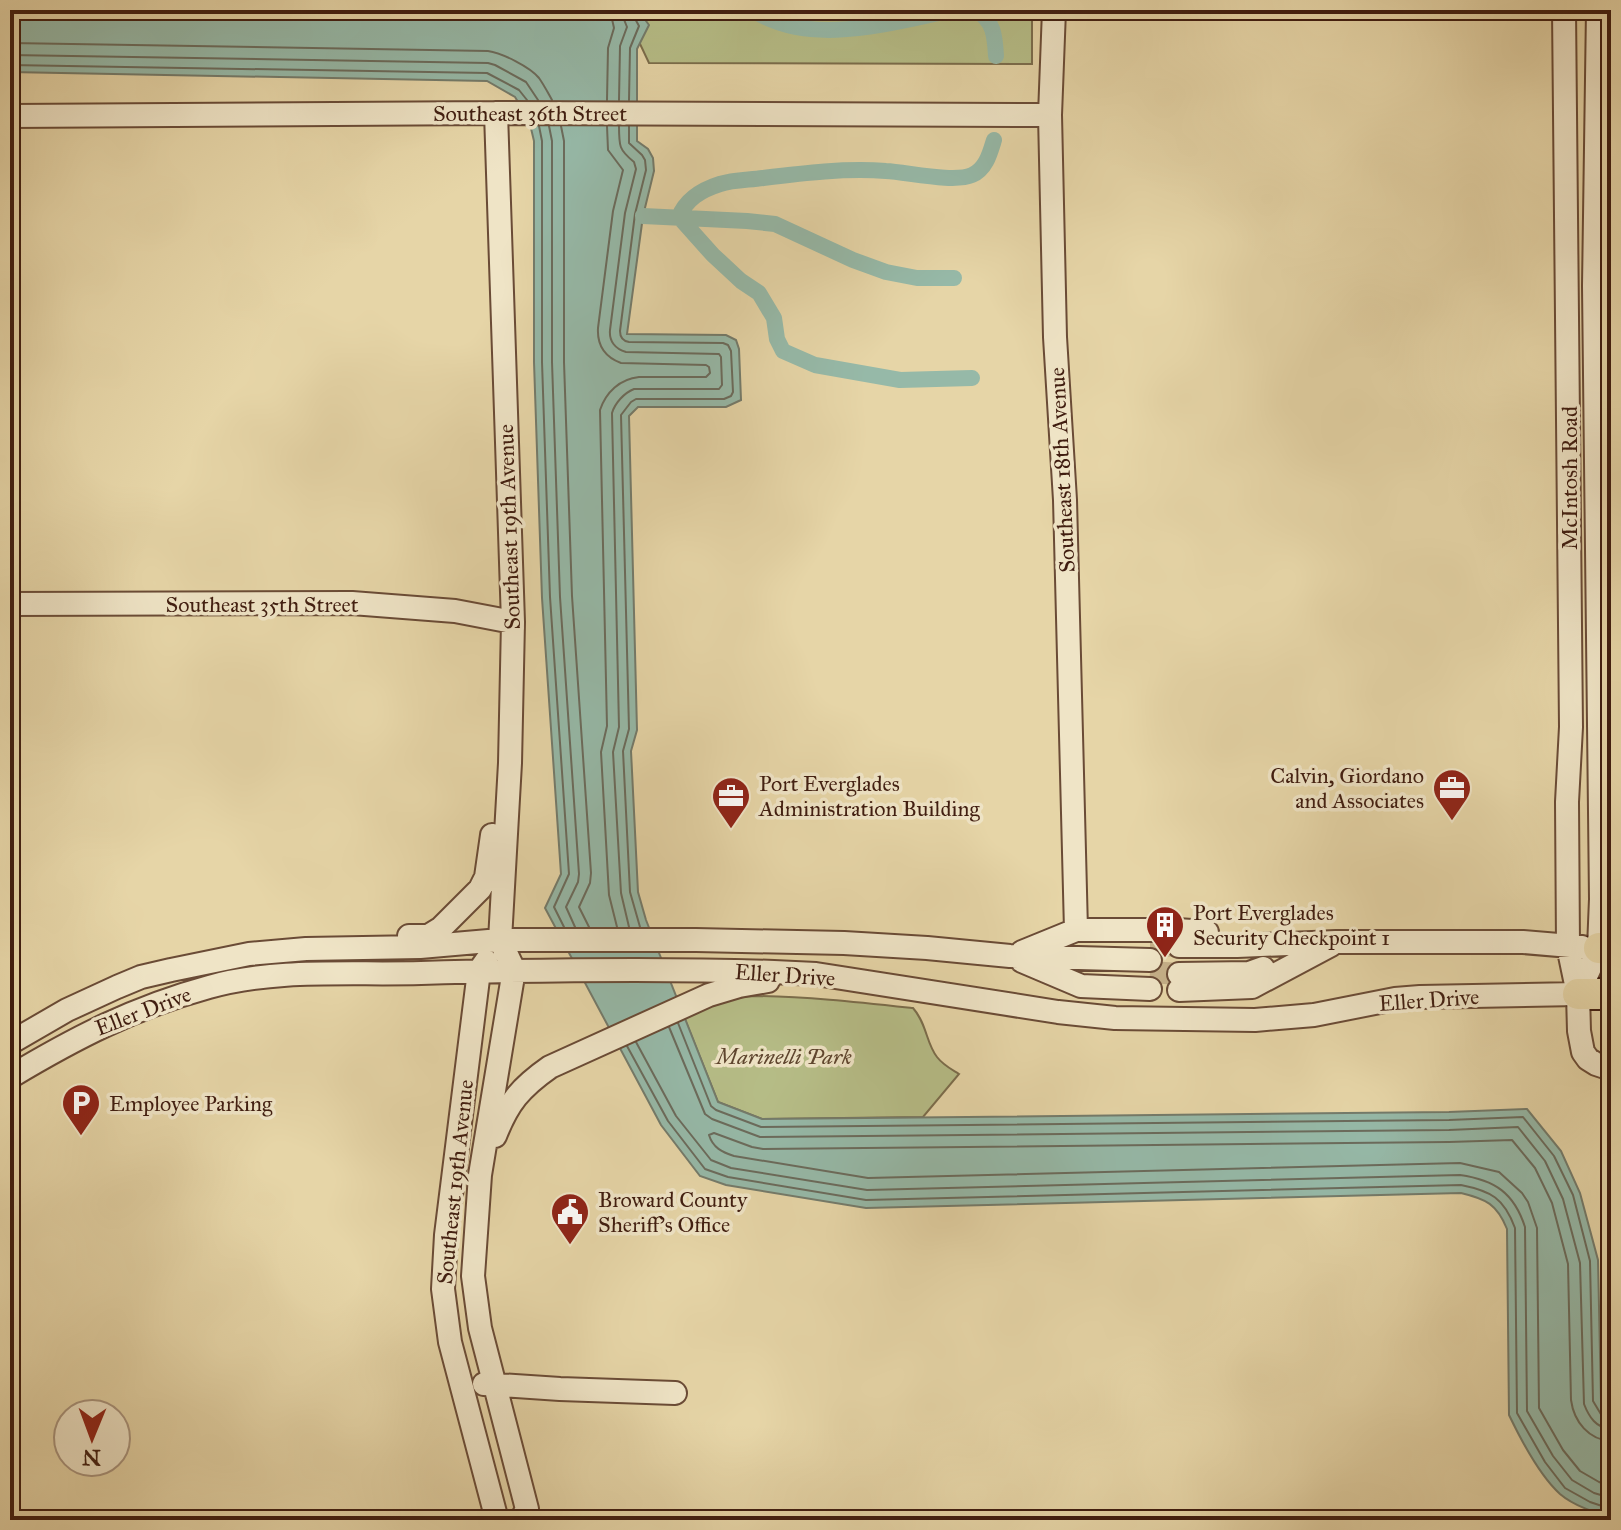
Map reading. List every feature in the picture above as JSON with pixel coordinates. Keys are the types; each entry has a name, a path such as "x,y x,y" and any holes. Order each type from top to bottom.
{"highway":[{"path":"1578,994 1611,994"}],"street":[{"name":"Southeast 18th Avenue","path":"1054,10 1050,115 1055,337 1065,500 1076,930"},
{"name":"McIntosh Road","path":"1564,10 1571,727 1567,802 1568,946"},
{"name":"McIntosh Road","path":"1598,10 1594,286 1601,899 1605,949"},
{"name":"Southeast 36th Street","path":"10,116 506,113 1050,115"},
{"name":"Southeast 19th Avenue","path":"506,113 513,622 510,763 500,940 514,970 480,1175 473,1276 480,1328 527,1509 521,1520"},
{"name":"Southeast 35th Street","path":"10,604 352,603 455,611 513,622"},
{"path":"328,949 374,936 428,936 441,928 480,889 486,877 492,832 498,676 512,655"},
{"name":"Eller Drive","path":"1010,956 1076,930 1177,930 1336,942 1523,942 1605,949"},
{"name":"Eller Drive","path":"10,1043 67,1010 141,977 249,954 420,947 500,940 696,940 844,943 927,948 1150,967 1081,986 1010,956"},
{"name":"Southeast 19th Avenue","path":"497,1520 450,1342 444,1261 479,971 500,940"},
{"name":"Eller Drive","path":"1336,942 1252,987 1179,967 1244,957 1336,942"},
{"path":"480,1175 505,1112 534,1078 550,1067 724,990 816,974 844,943"},
{"path":"1568,946 1578,994 1583,1052 1596,1064 1611,1069"},
{"path":"1578,994 1605,949"},
{"name":"Eller Drive","path":"10,1077 137,1009 210,986 265,976 514,970 816,974 1115,1018 1255,1020 1314,1015 1395,999 1578,994"},
{"path":"1080,1014 1081,986"},
{"path":"460,1383 675,1393"}],"green space":[{"path":"624,10 1032,10 1032,64 649,63"},
{"name":"Marinelli Park","path":"749,996 811,998 913,1008 937,1057 959,1074 923,1117 762,1119 718,1102 684,1017 719,1002"}],"water":[{"path":"10,10 638,10 649,25 637,49 637,141 648,149 653,158 654,171 643,216 627,334 726,335 736,340 739,349 741,400 726,407 638,407 629,416 637,730 631,751 638,892 646,920 718,1102 762,1119 1527,1109 1561,1151 1580,1193 1598,1260 1601,1400 1611,1416 1611,1517 1578,1505 1552,1486 1509,1415 1507,1229 1495,1208 1477,1198 1461,1193 866,1208 726,1185 700,1176 661,1125 545,908 561,874 542,598 534,362 534,141 529,120 515,97 487,81 10,72"}],"waterway":[{"path":"753,10 775,21 800,28 825,30 878,25 954,10"},
{"path":"975,10 990,24 996,56"},
{"path":"972,378 900,380 815,365 783,351 777,339 774,318 759,293 713,255 679,217 690,200 701,192 736,181 855,170 942,178 964,177 981,169 994,140"},
{"path":"643,216 775,224 886,272 917,278 954,278"}],"tunnel":[{"path":"1150,945 1179,946"},
{"path":"1150,972 1179,974"}],"place":[{"name":"Calvin, Giordano and Associates","path":"1452,822"},
{"name":"Port Everglades Administration Building","path":"731,830"},
{"name":"Port Everglades Security Checkpoint 1","path":"1165,959"},
{"name":"Employee Parking","path":"81,1137"},
{"name":"Broward County Sheriff's Office","path":"570,1246"}]}
